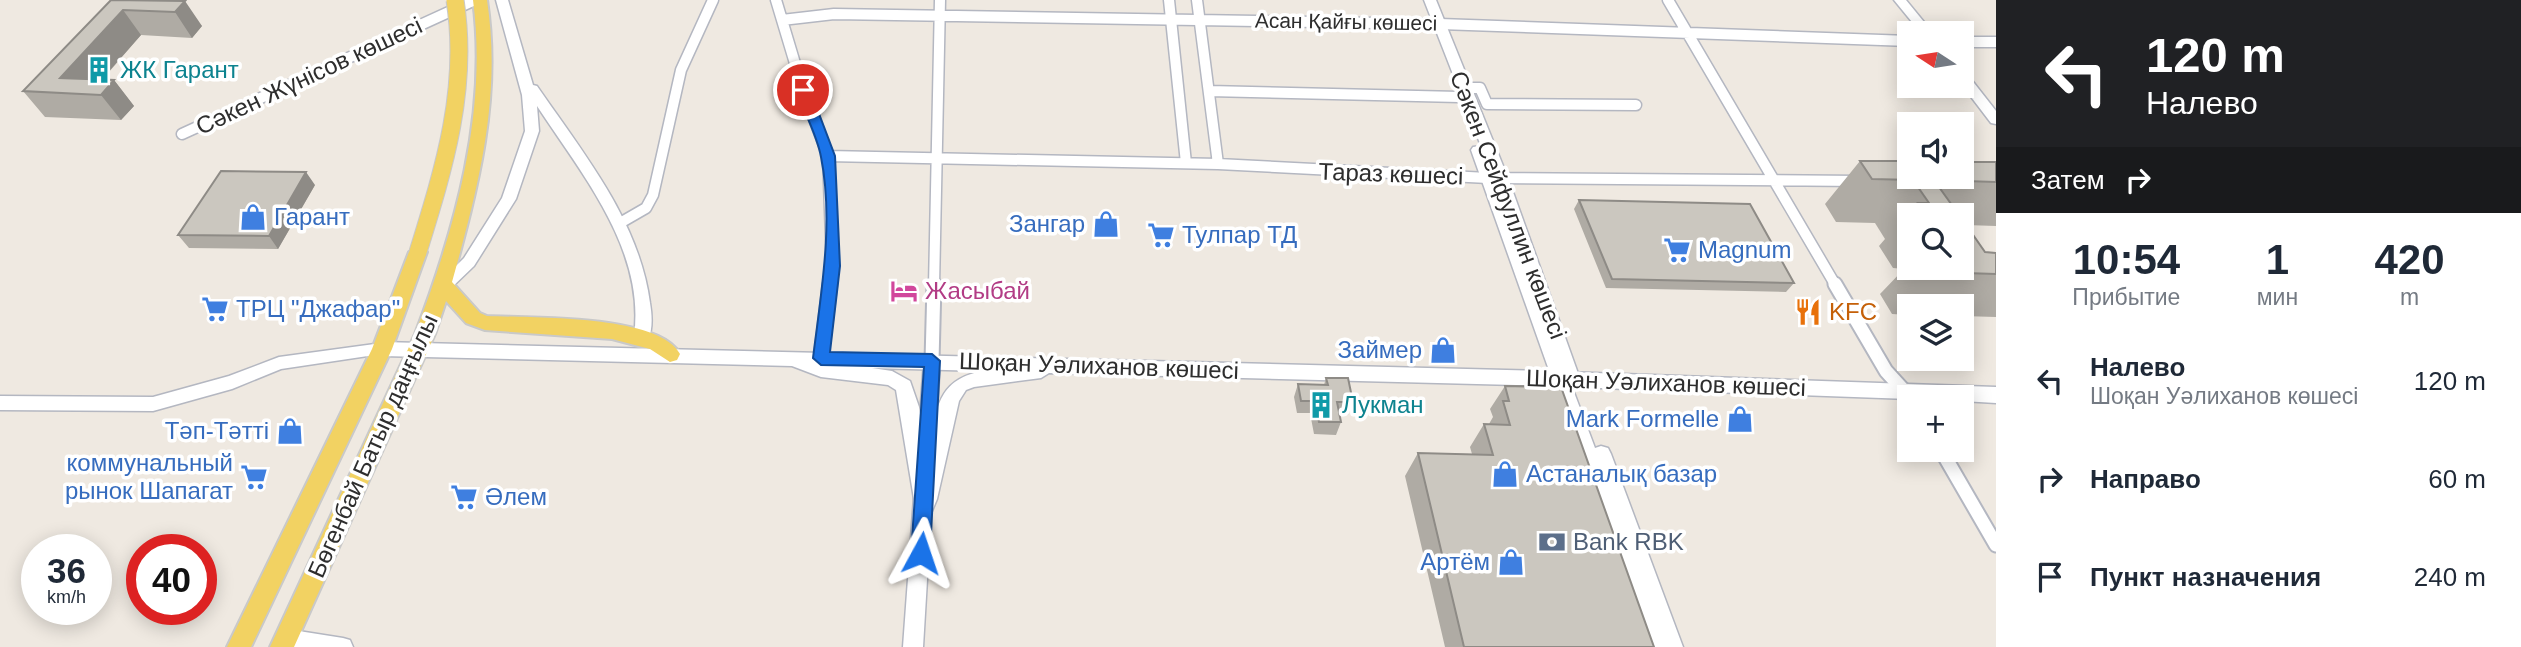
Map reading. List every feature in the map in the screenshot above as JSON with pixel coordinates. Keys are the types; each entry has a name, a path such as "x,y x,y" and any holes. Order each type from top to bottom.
{"main road":[{"name":"Бөгенбай Батыр даңғылы","path":"239,647 382,349 418,252 448,156 457,107 460,65 455,0"},
{"name":"Бөгенбай Батыр даңғылы","path":"284,643 444,286 475,170 482,116 486,62 481,0"},
{"path":"444,286 473,318 485,323 583,328 642,336 663,344 670,354"},
{"name":"Шоқан Уәлиханов көшесі","path":"382,349 1564,377 1897,394"},
{"path":"785,357 821,370 892,378 904,386 910,407 925,505"},
{"path":"925,505 950,399 959,386 973,379 1013,377 1069,365"},
{"name":"Сәкен Сейфуллин көшесі","path":"1564,377 1658,647"},
{"name":"Сәкен Сейфуллин көшесі","path":"1564,377 1672,647"},
{"name":"Шоқан Уәлиханов көшесі","path":"1974,395 1996,395"}],"street":[{"name":"Сәкен Жүнісов көшесі","path":"182,134 475,0"},
{"path":"444,286 469,262 509,200 532,131 531,105 502,0"},
{"path":"620,223 646,208 653,195 671,98 687,46 713,0"},
{"path":"776,0 803,90 828,156 832,266 821,358"},
{"path":"913,647 925,505 932,361 934,158 940,0"},
{"path":"1169,0 1186,163"},
{"path":"1198,0 1218,164"},
{"name":"Сәкен Сейфуллин көшесі","path":"1422,0 1435,24 1462,92 1564,377"},
{"name":"Сәкен Сейфуллин көшесі","path":"1430,0 1435,24"},
{"path":"1668,0 1885,371 1898,385"},
{"path":"1900,0 1917,21"},
{"name":"Асан Қайғы көшесі","path":"782,20 834,14 1200,19 1435,24 1897,41"},
{"path":"1974,42 1996,42"},
{"path":"524,78 620,223 642,300 645,319 642,336"},
{"path":"1209,91 1462,92 1480,88 1487,104 1636,105"},
{"path":"1974,92 1996,120"},
{"name":"Тараз көшесі","path":"828,156 1218,164 1494,178 1870,181"},
{"name":"Шоқан Уәлиханов көшесі","path":"0,403 153,404 232,382 279,363 382,349"},
{"path":"1948,462 1996,545"},
{"path":"284,643 343,647"}],"building":[{"path":"111,0 185,1 175,12 123,10 60,78 114,80 101,95 23,91"},
{"path":"1860,161 1897,161 1897,180 1872,179"},
{"path":"1974,162 1996,162 1996,182 1974,181"},
{"name":"Гарант","path":"221,171 306,172 269,236 178,235"},
{"path":"1919,189 1940,189 1950,203 1929,203"},
{"name":"Magnum","path":"1579,200 1750,204 1794,283 1612,279"},
{"path":"1974,236 1985,252 1996,253 1996,274 1974,273"},
{"path":"1326,378 1348,378 1353,402 1337,402 1341,422 1319,422 1315,401 1301,401 1298,384 1328,385"},
{"name":"Артём","path":"1505,386 1561,387 1654,647 1464,647 1418,453 1493,455 1484,424 1510,425 1503,401 1509,401"}],"place":[{"name":"ЖК Гарант","path":"99,70"},
{"name":"Гарант","path":"253,217"},
{"name":"Зангар","path":"1106,224"},
{"name":"Тулпар ТД","path":"1161,235"},
{"name":"Magnum","path":"1677,250"},
{"name":"Жасыбай","path":"904,291"},
{"name":"ТРЦ \"Джафар\"","path":"215,309"},
{"name":"KFC","path":"1808,312"},
{"name":"Займер","path":"1443,350"},
{"name":"Лукман","path":"1321,405"},
{"name":"Mark Formelle","path":"1740,419"},
{"name":"Тәп-Тәтті","path":"290,431"},
{"name":"Астаналық базар","path":"1505,474"},
{"name":"коммунальный рынок Шапагат","path":"254,477"},
{"name":"Әлем","path":"464,497"},
{"name":"Bank RBK","path":"1552,542"},
{"name":"Артём","path":"1511,562"}],"route":[{"path":"803,90 828,156 832,210 832,266 821,358 932,361 921,553"}]}
